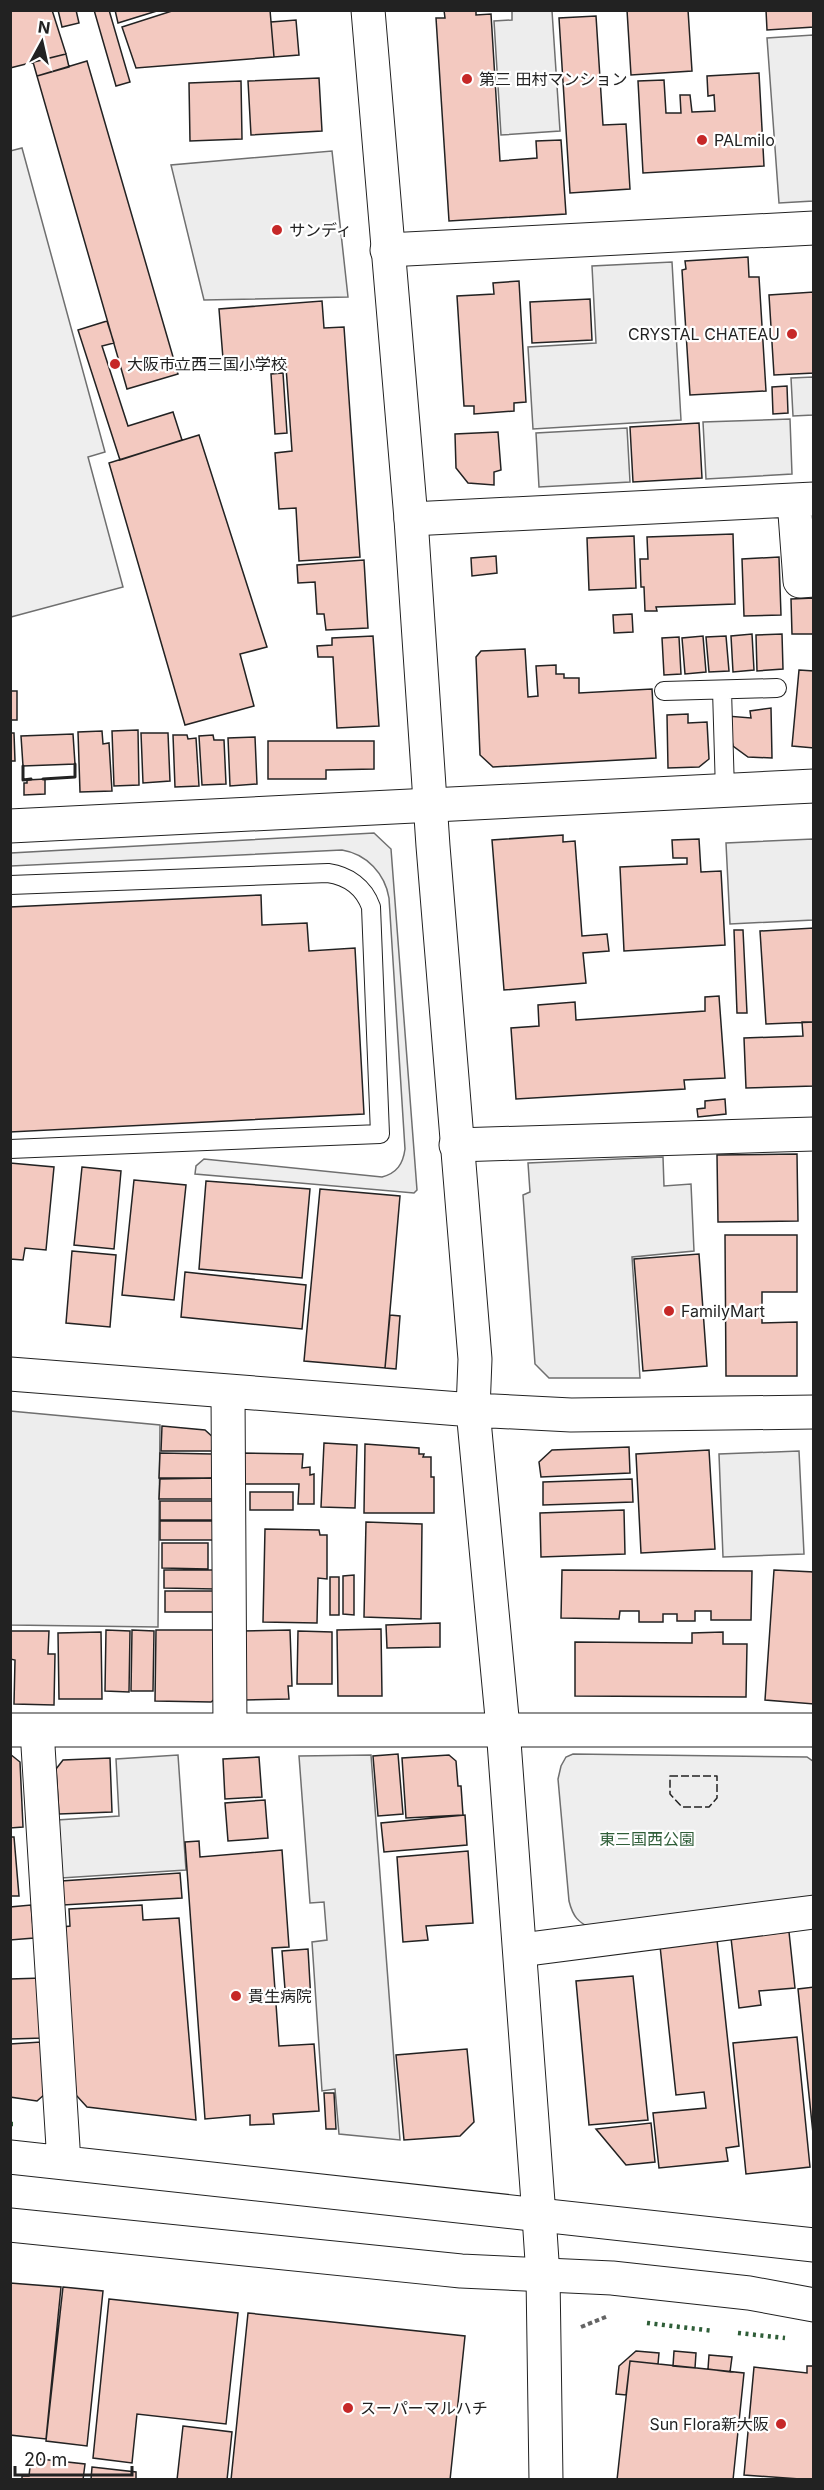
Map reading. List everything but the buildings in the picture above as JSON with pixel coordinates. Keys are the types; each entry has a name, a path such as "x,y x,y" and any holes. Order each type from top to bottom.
{"street":[{"path":"368,10 411,519 456,1145 476,1359 473,1410 521,1950 543,2276 546,2480"},
{"path":"387,250 813,228"},
{"path":"411,519 804,499 800,581 813,580"},
{"path":"10,826 813,786"},
{"path":"456,1145 813,1134"},
{"path":"10,1374 228,1393 473,1410 571,1414 813,1412"},
{"path":"228,1393 230,1729"},
{"path":"64,2163 24,1730 503,1728 813,1730"},
{"path":"521,1950 813,1912"},
{"path":"10,2157 813,2245"},
{"path":"10,2225 462,2271 612,2278 749,2293 813,2306"}],"lane":[{"path":"664,692 777,688"},
{"path":"722,690 725,791"},
{"path":"10,885 328,873 352,881 362,890 371,907 381,1134 10,1149"}],"green space":[{"path":"22,148 105,452 88,457 123,587 11,617 10,151"},
{"path":"374,833 391,849 417,1190 414,1193 195,1174 196,1166 204,1159 382,1177 392,1173 401,1163 405,1149 389,898 379,873 359,856 342,850 11,866 11,853"},
{"name":"東三国西公園","path":"573,1754 807,1757 814,1762 813,1899 592,1929 587,1926 574,1915 569,1901 558,1779 566,1757"}],"shaded area":[{"path":"512,11 552,11 560,131 501,135 494,21 512,20"},
{"path":"813,35 813,201 779,203 767,38"},
{"path":"332,151 348,297 204,300 171,165"},
{"path":"672,262 681,420 533,429 528,347 596,343 592,266"},
{"path":"813,377 813,415 793,416 791,378"},
{"path":"790,419 792,474 706,479 703,422"},
{"path":"627,428 630,482 539,487 536,433"},
{"path":"813,839 813,920 730,924 726,843"},
{"path":"663,1157 664,1186 691,1184 694,1251 632,1257 640,1378 549,1378 535,1364 523,1195 530,1192 528,1163"},
{"path":"10,1411 160,1425 158,1627 11,1625"},
{"path":"799,1451 804,1554 723,1557 719,1454"},
{"path":"178,1755 186,1870 61,1878 57,1820 119,1816 116,1759"},
{"path":"371,1755 400,2140 339,2134 335,2089 322,2091 312,1942 327,1940 324,1902 310,1903 299,1756"}],"hedge":[{"path":"647,2323 714,2331"},
{"path":"738,2333 785,2338"}],"fence":[{"path":"670,1776 717,1776 717,1798 709,1807 682,1807 670,1794 670,1776"}],"wall":[{"path":"43,779 75,777 75,764"},
{"path":"23,766 23,780 31,779"}],"place":[{"name":"第三 田村マンション","path":"467,79"},
{"name":"PALmiIo","path":"702,140"},
{"name":"サンディ","path":"277,230"},
{"name":"CRYSTAL CHATEAU","path":"792,334"},
{"name":"大阪市立西三国小学校","path":"115,364"},
{"name":"FamilyMart","path":"669,1311"},
{"name":"貴生病院","path":"236,1996"},
{"name":"スーパーマルハチ","path":"348,2408"},
{"name":"Sun Flora新大阪","path":"781,2424"}]}
